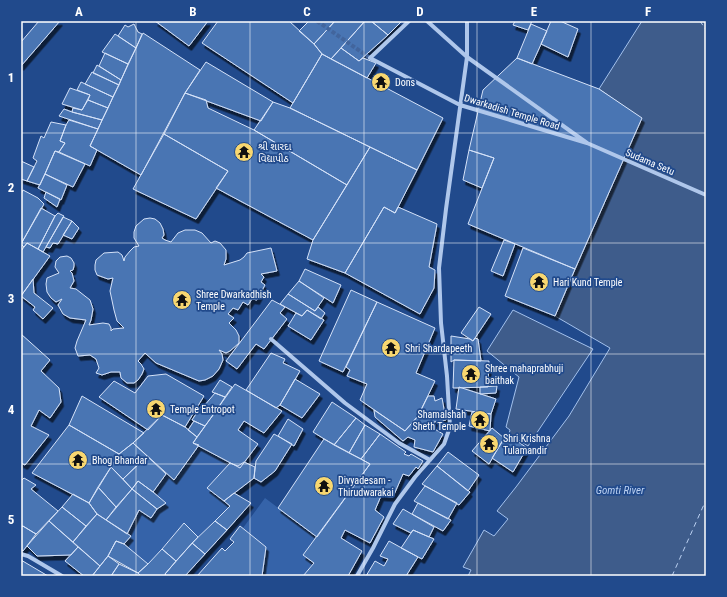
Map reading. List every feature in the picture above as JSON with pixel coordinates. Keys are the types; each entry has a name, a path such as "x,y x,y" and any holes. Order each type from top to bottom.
{"street":[{"name":"Dwarkadish Temple Road","path":"409,21 370,58 460,105 587,143"},
{"path":"428,21 467,57 587,143"},
{"path":"357,576 395,504 444,444 450,426 447,376 441,323 439,268 467,57 467,21"},
{"name":"Sudama Setu","path":"587,143 706,195"},
{"path":"271,339 345,403 399,443 430,460"},
{"path":"21,554 28,556 62,576"}],"shaded area":[{"path":"199,445 230,463 207,488 230,506 198,537 184,523 148,564 124,544 131,536 127,534 139,510 163,501 153,492 166,474 174,480"},
{"path":"265,498 317,537 303,555 314,563 303,576 262,576 266,547 243,528"}],"water":[{"name":"Gomti River","path":"642,21 706,21 706,576 468,576 471,570 463,567 484,530 494,536 508,519 497,511 569,416 610,348 555,316 641,118 599,89"},
{"path":"513,310 593,349 528,446 509,434 510,430 506,427 519,377 487,351"}],"building":[{"path":"39,21 60,21 21,66 21,42"},
{"path":"155,21 208,21 189,46"},
{"path":"218,21 289,21 314,44 322,54 293,103 202,43"},
{"path":"309,21 335,21 314,44 299,31"},
{"path":"335,21 365,21 331,59 322,54 314,44"},
{"path":"365,21 371,21 388,35 359,61 341,48"},
{"path":"371,21 401,21 401,22 388,35"},
{"path":"515,21 532,21 528,30 513,25"},
{"path":"551,21 560,21 578,29 568,57 541,44"},
{"path":"134,24 138,32 142,34 136,48 118,36 125,25 128,27"},
{"path":"531,24 547,31 532,64 517,58"},
{"path":"143,33 200,70 185,93 141,175 90,146"},
{"path":"115,34 136,48 128,64 102,52"},
{"path":"341,48 359,61 363,58 376,63 367,78 331,59"},
{"path":"105,53 128,64 121,80 99,66"},
{"path":"322,54 443,118 417,170 290,108"},
{"path":"517,58 599,89 642,118 575,269 468,224 494,158 469,150 483,90"},
{"path":"206,62 273,102 261,121 185,93"},
{"path":"97,65 121,80 119,85 93,73"},
{"path":"92,72 119,85 113,97 85,84"},
{"path":"81,82 113,97 108,108 88,100 90,95 77,90"},
{"path":"70,88 90,95 82,110 62,104"},
{"name":"શ્રી શારદા વિદ્યાપીઠ","path":"185,93 206,100 208,108 254,130 347,185 313,240 216,188 228,171 164,134"},
{"path":"88,100 108,108 102,120 72,112 73,108 82,110"},
{"name":"શ્રી શારદા વિદ્યાપીઠ","path":"273,102 290,108 370,147 347,185 254,130"},
{"path":"64,109 102,120 98,129 59,116"},
{"path":"69,120 98,129 90,146 97,150 90,166 59,152 65,143 60,141"},
{"path":"51,122 66,125 60,141 65,143 59,152 55,151 40,185 27,181 37,161 33,158 41,136 44,138"},
{"path":"164,134 228,171 196,219 133,189"},
{"path":"370,147 417,170 395,213 384,207 345,273 307,259 313,240"},
{"path":"469,150 494,158 482,188 463,180"},
{"path":"55,151 85,164 73,187 45,174"},
{"path":"21,161 34,167 27,181 21,179"},
{"path":"45,174 67,185 61,200 38,188"},
{"path":"23,190 38,198 44,204 21,244 21,194"},
{"path":"46,192 60,199 57,207 44,198"},
{"path":"384,207 395,213 398,207 437,224 429,267 435,270 434,288 420,314 345,273"},
{"path":"41,208 55,216 38,249 27,243 24,247 21,244"},
{"path":"58,213 64,216 43,252 38,249"},
{"path":"63,217 72,221 58,244 53,243 50,248 46,247"},
{"name":"Shree Dwarkadhish Temple","path":"144,219 155,219 160,223 164,235 162,238 165,240 171,242 178,233 185,230 195,230 202,233 211,243 215,241 220,243 226,250 224,265 240,260 247,253 271,248 277,271 261,274 264,277 261,282 265,285 257,300 252,299 248,305 243,302 238,310 233,308 228,314 234,318 229,323 236,330 239,336 239,343 226,353 219,350 222,354 223,360 219,369 213,376 205,380 199,381 156,363 145,353 138,361 144,369 138,380 134,383 127,383 121,378 120,372 111,372 102,375 96,373 99,368 96,359 90,355 78,356 75,348 86,320 70,318 63,314 58,305 62,299 56,302 47,292 47,278 59,273 55,267 56,261 60,257 67,256 71,258 74,263 73,270 70,271 74,281 70,288 76,289 90,300 93,309 89,325 103,323 109,324 111,331 113,329 124,328 117,321 114,310 110,291 113,278 108,279 97,275 95,270 96,260 104,253 118,252 122,255 124,261 125,257 134,247 139,246 134,238 136,226"},
{"path":"72,221 79,228 72,239 63,235"},
{"path":"504,240 515,244 503,276 491,271"},
{"path":"27,243 50,256 21,296 21,251"},
{"name":"Hari Kund Temple","path":"523,248 575,269 555,316 505,296"},
{"path":"305,269 341,285 333,303 299,281"},
{"path":"33,279 34,293 53,308 43,319 33,310 35,307 21,296"},
{"path":"299,281 324,298 315,311 288,294"},
{"path":"351,290 377,302 343,372 319,361"},
{"path":"288,294 315,311 318,307 325,313 321,319 307,310 302,316 280,304"},
{"path":"272,300 285,307 280,313 287,319 264,349 256,344 237,369 226,361"},
{"name":"Shri Shardapeeth","path":"377,302 435,328 416,373 435,381 418,416 405,431 360,400 367,384 347,376 350,370 346,367"},
{"path":"479,307 491,314 473,341 461,333"},
{"path":"307,310 324,320 311,340 288,326 296,313 302,316"},
{"path":"21,334 50,360 41,371 59,388 61,402 50,418 39,410 31,426 49,435 25,465 21,463"},
{"path":"451,336 470,339 473,341 475,338 478,339 481,361 454,360 451,362"},
{"path":"271,353 285,359 283,363 300,371 280,405 276,408 246,390"},
{"name":"Shree mahaprabhuji baithak","path":"454,360 489,361 488,387 453,388"},
{"name":"Temple Entropot","path":"166,374 204,396 185,427 162,415 148,430 99,397 114,381 135,393 148,376"},
{"path":"295,379 320,394 302,418 280,405"},
{"path":"220,380 232,387 225,397 212,392"},
{"path":"235,384 282,411 264,433 244,421 238,430 258,444 240,468 193,443"},
{"path":"497,386 496,393 480,394 480,387"},
{"path":"459,387 496,399 491,414 456,409"},
{"path":"215,393 225,397 216,411 204,406"},
{"path":"82,396 144,433 119,454 69,425"},
{"path":"428,396 434,396 435,401 442,398 446,420 434,422 433,428 443,434 433,452 414,447 415,440 408,437 403,441 375,417 374,410 405,431 418,416"},
{"path":"332,402 356,418 334,445 313,432"},
{"path":"202,405 216,411 205,426 192,420"},
{"name":"Shamalshah Sheth Temple","path":"472,412 491,414 490,431 469,426"},
{"path":"162,415 185,427 197,437 193,443 199,445 174,480 133,443"},
{"path":"356,418 365,425 349,453 334,445"},
{"path":"288,419 303,429 294,446 278,436"},
{"path":"194,421 205,426 197,437 188,430"},
{"name":"Bhog Bhandar","path":"69,425 119,454 89,503 32,473"},
{"path":"365,425 380,434 361,459 349,453"},
{"name":"Shri Krishna Tulamandir","path":"492,428 504,438 489,464 472,451"},
{"path":"274,434 292,444 275,471 261,482 254,478 256,461"},
{"path":"380,434 406,452 404,454 409,456 411,454 423,461 418,469 416,467 409,476 403,474 393,497 381,496 375,510 384,517 370,543 345,530 341,538 362,551 348,576 303,576 314,563 303,555 370,464 361,459"},
{"path":"507,434 527,448 513,472 492,458"},
{"name":"Divyadesam - Thirudwarakai","path":"324,439 370,464 317,537 278,508"},
{"path":"133,443 147,456 123,479 111,467 119,454"},
{"path":"448,452 479,475 468,491 437,466"},
{"path":"147,456 166,474 153,492 138,481 132,489 123,479"},
{"path":"244,462 255,467 254,478 224,501 207,488 230,463 238,466"},
{"path":"437,466 470,492 459,505 422,484"},
{"path":"111,467 132,489 116,507 98,487"},
{"path":"24,478 36,485 31,489 58,511 36,534 21,525 21,481"},
{"path":"138,481 166,503 157,509 132,489"},
{"path":"425,486 457,503 448,519 414,501"},
{"path":"98,487 116,507 106,520 97,514 89,503"},
{"path":"132,489 157,509 151,518 139,510 127,534 106,520"},
{"path":"234,493 251,503 227,530 215,521 230,506 224,501"},
{"path":"73,494 89,503 97,514 86,526 62,507"},
{"path":"418,503 451,520 443,531 412,514"},
{"path":"62,507 86,526 73,542 49,521"},
{"path":"403,509 434,527 429,537 413,530 411,533 393,524"},
{"path":"97,514 131,536 124,544 116,541 108,556 100,566 73,542"},
{"path":"49,521 78,547 71,555 37,556 27,546"},
{"path":"215,521 227,530 205,554 192,543"},
{"path":"184,523 198,537 176,561 162,549"},
{"path":"23,526 36,534 23,551 21,550 21,528"},
{"path":"240,526 266,547 262,576 197,576 222,548 225,551 234,542 230,539"},
{"path":"413,530 434,539 422,559 401,548"},
{"path":"116,541 124,544 148,564 138,573 108,556"},
{"path":"389,541 418,557 406,576 366,576 375,561 384,566 388,559 380,556"},
{"path":"192,543 205,554 185,576 166,576 165,574"},
{"path":"78,547 100,566 92,576 84,576 65,561"},
{"path":"162,549 176,561 165,574 166,576 141,576 138,573"},
{"path":"108,556 119,564 111,576 92,576"},
{"path":"21,560 48,576 21,576"},
{"path":"119,564 138,573 141,576 111,576"}],"ferry route":[{"path":"700,21 706,30"},
{"path":"672,576 706,500"}],"tunnel":[{"path":"317,21 370,58"}],"place":[{"name":"Dons","path":"381,82"},
{"name":"શ્રી શારદા વિદ્યાપીઠ","path":"244,152"},
{"name":"Hari Kund Temple","path":"539,282"},
{"name":"Shree Dwarkadhish Temple","path":"182,300"},
{"name":"Shri Shardapeeth","path":"391,348"},
{"name":"Shree mahaprabhuji baithak","path":"471,374"},
{"name":"Temple Entropot","path":"156,409"},
{"name":"Shamalshah Sheth Temple","path":"480,420"},
{"name":"Shri Krishna Tulamandir","path":"489,444"},
{"name":"Bhog Bhandar","path":"78,460"},
{"name":"Divyadesam - Thirudwarakai","path":"324,486"}]}
